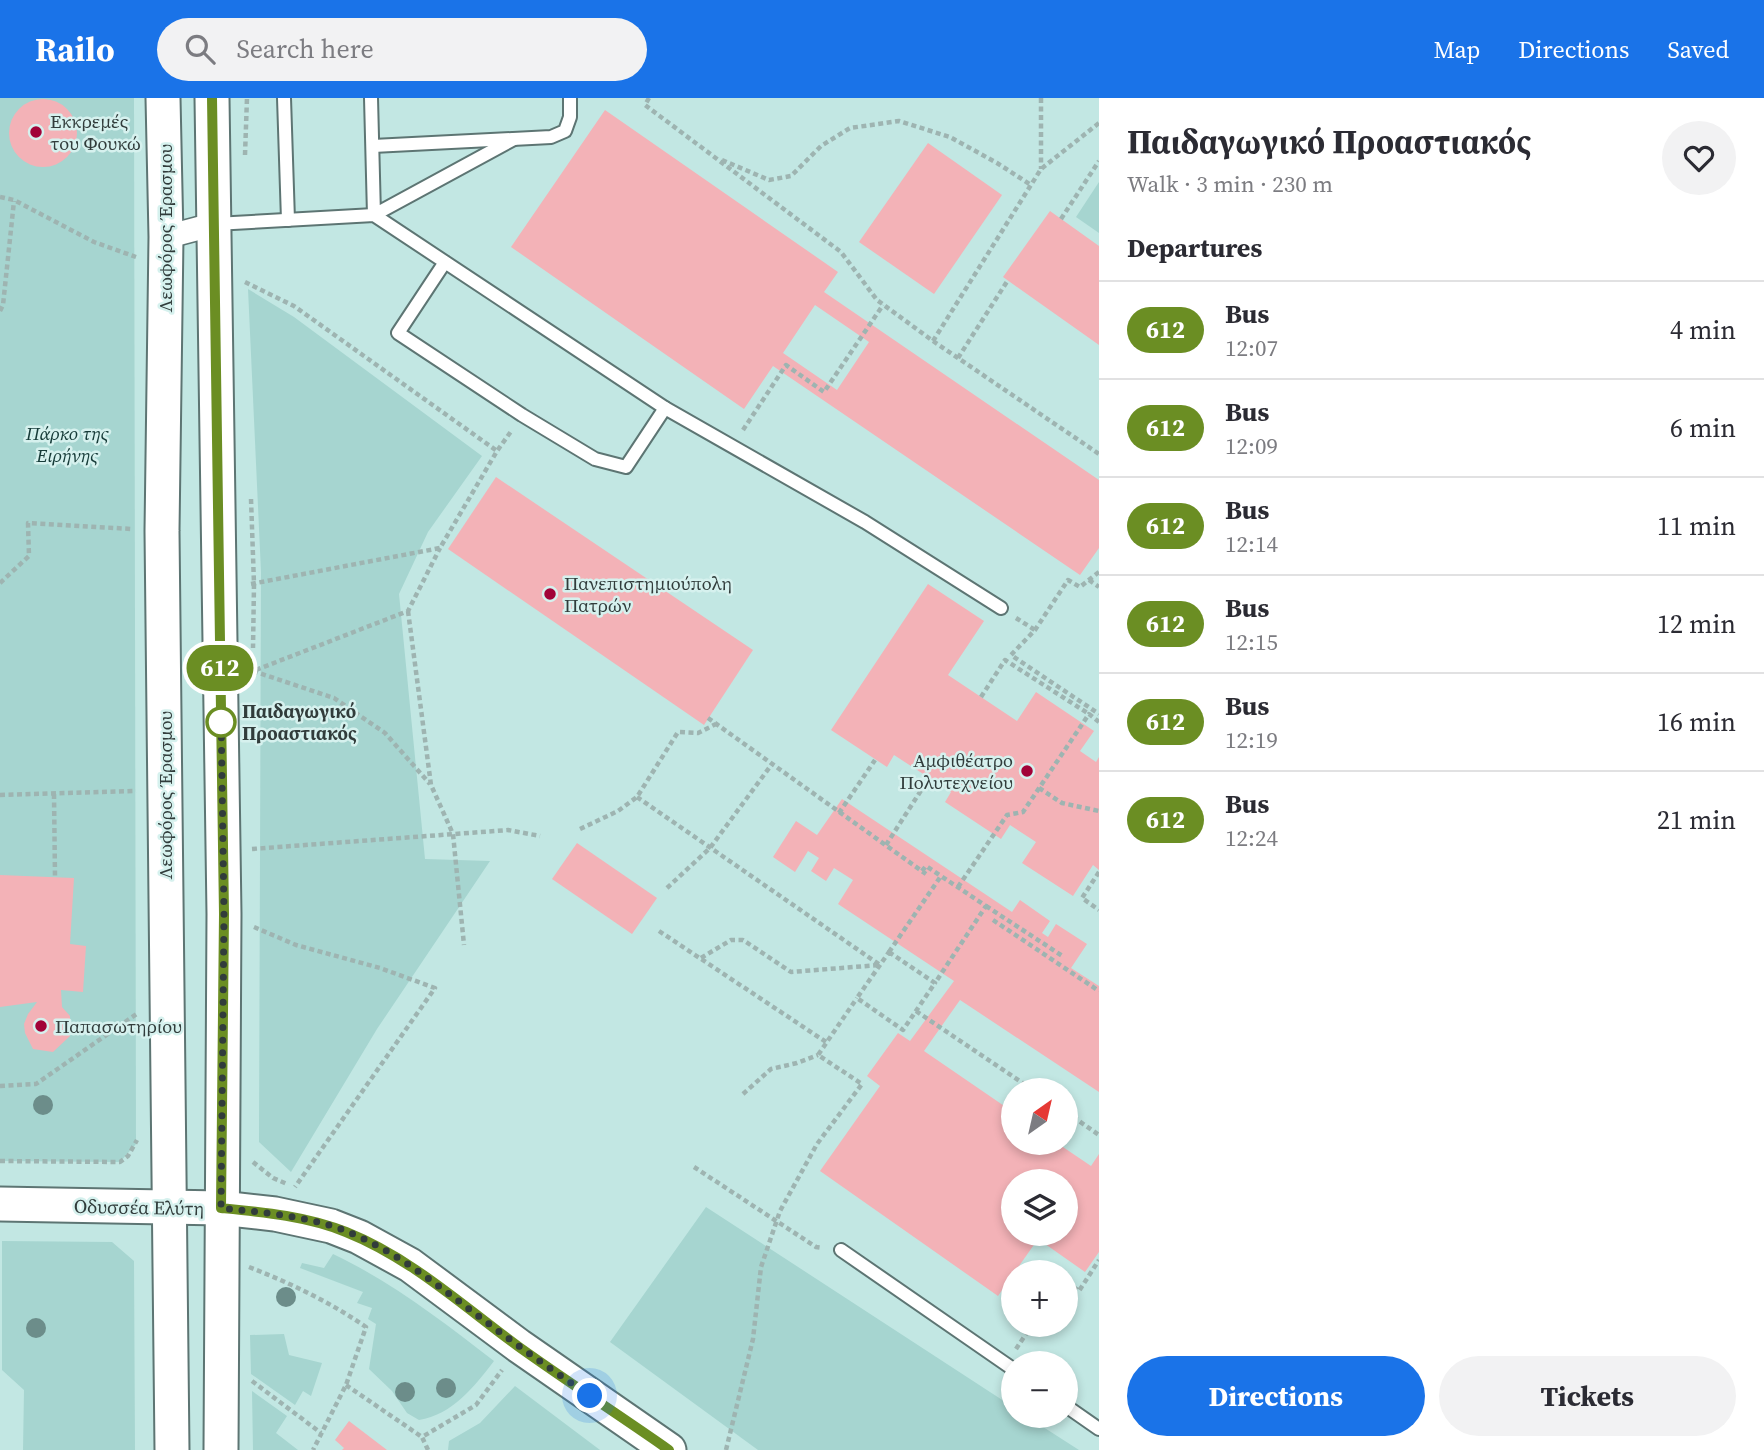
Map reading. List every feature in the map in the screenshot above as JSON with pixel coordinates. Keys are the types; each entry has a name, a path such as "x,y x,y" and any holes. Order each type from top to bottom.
{"street":[{"name":"Λεωφόρος Έρασμου","path":"163,98 166,237 162,531 172,1450"},
{"path":"212,98 224,914 220,1450"},
{"path":"166,237 215,224"},
{"name":"Οδυσσέα Ελύτη","path":"0,1204 221,1208 331,1226 359,1237 410,1265 519,1346 669,1450"}],"lane":[{"path":"284,98 288,220"},
{"path":"371,98 374,215"},
{"path":"373,146 551,137 565,131 570,117 570,98"},
{"path":"215,224 374,215 514,139"},
{"path":"374,215 665,408 865,522 1001,608"},
{"path":"446,262 398,333 522,415 595,459 626,467 665,408"},
{"path":"841,1250 1001,1361"},
{"path":"1078,1414 1099,1429"}],"path":[{"path":"649,98 645,105 841,252 883,305 1099,454"},
{"path":"1041,98 1041,169"},
{"path":"715,157 769,180 791,176 821,146 850,128 899,121 950,137 998,163 1031,185"},
{"path":"933,341 1041,169 1099,123"},
{"path":"1061,219 1099,161"},
{"path":"0,197 14,200 94,242 139,258"},
{"path":"0,311 3,305 14,200"},
{"path":"235,279 294,306 497,451"},
{"path":"958,358 1008,281"},
{"path":"733,446 786,365 824,392 883,305"},
{"path":"464,945 453,834 431,785 408,611 440,548 497,451 522,415"},
{"path":"0,583 29,556 28,523 162,531"},
{"path":"219,590 440,548"},
{"path":"1099,572 1080,587 1068,580 1035,630 1012,655 1099,714"},
{"path":"1089,580 1099,587"},
{"path":"221,683 408,611"},
{"path":"981,697 1005,660 1099,722"},
{"path":"252,671 334,698 385,733 431,785"},
{"path":"958,887 1007,815 1023,812 1089,715"},
{"path":"708,718 924,872 926,866 1064,957"},
{"path":"580,829 618,811 637,797 678,732 698,733 716,724"},
{"path":"839,813 875,760"},
{"path":"667,888 710,848 772,764"},
{"path":"886,845 929,778"},
{"path":"1039,788 1062,803 1099,811"},
{"path":"0,795 166,791"},
{"path":"54,794 55,877"},
{"path":"637,797 880,965"},
{"path":"223,848 253,849 508,830 540,836"},
{"path":"1099,872 1082,898 1099,910"},
{"path":"743,1094 771,1069 818,1055 941,876"},
{"path":"857,998 903,1030 986,906"},
{"path":"224,914 296,945 380,968 435,988 295,1187"},
{"path":"993,919 1099,991"},
{"path":"659,930 826,1042"},
{"path":"701,958 732,940 743,940 791,972 880,965"},
{"path":"889,952 935,983"},
{"path":"0,1086 36,1084 136,1014 166,1011"},
{"path":"916,1011 1015,1078"},
{"path":"726,1450 753,1339 761,1266 776,1220 817,1144 862,1084 818,1055"},
{"path":"0,1161 120,1162 136,1144 139,1119 167,1122"},
{"path":"1078,1120 1099,1135"},
{"path":"694,1167 816,1247 841,1250"},
{"path":"1078,1290 1099,1260"},
{"path":"248,1266 288,1282 341,1310 366,1327 346,1385 313,1450"},
{"path":"422,1437 476,1405 519,1346"},
{"path":"252,1381 321,1433"},
{"path":"346,1385 422,1437 428,1450"}],"shaded area":[{"name":"Πανεπιστημιούπολη Πατρών","path":"0,98 1099,98 1099,1450 0,1450"}],"green space":[{"name":"Πάρκο της Ειρήνης","path":"0,98 134,98 136,1144 120,1162 0,1161"},
{"path":"1099,182 1099,233 1076,217"},
{"path":"248,289 294,317 482,456 428,532 399,594 425,859 490,861 377,1029 291,1172 259,1142 261,572"},
{"path":"706,1207 1001,1399 1001,1428 1045,1428 1079,1450 758,1450 610,1342"},
{"path":"2,1241 112,1242 134,1261 135,1450 23,1450 24,1390 2,1370"},
{"path":"333,1254 396,1290 494,1361 462,1398 431,1417 419,1420 407,1413 392,1391 369,1369 376,1324 368,1319 372,1308 357,1303 363,1292 300,1268 302,1263 324,1268"},
{"path":"284,1334 289,1355 322,1363 311,1396 303,1391 295,1405 251,1374 250,1335"},
{"path":"515,1386 600,1450 448,1450 449,1441 480,1423"},
{"path":"252,1391 287,1416 276,1433 298,1450 253,1450"}],"building":[{"path":"50,99 71,114 77,126 75,146 67,157 50,167 36,167 19,157 11,146 9,126 19,109 30,101"},
{"path":"605,110 838,272 824,292 1099,480 1099,548 1080,575 773,366 744,409 511,247","holes":["815,305 869,342 837,390 783,353"]},
{"path":"928,143 1002,195 934,294 859,242"},
{"path":"1050,211 1099,246 1099,345 1003,277"},
{"path":"496,477 753,650 704,725 448,549"},
{"path":"928,584 984,621 948,675 1017,721 1036,692 1094,731 1080,751 1096,762 1099,757 1099,870 1093,865 1073,896 1022,863 1036,842 1010,825 1001,839 945,802 951,792 894,755 887,767 831,730"},
{"path":"842,799 1012,912 1020,900 1050,921 1042,933 1048,937 1056,924 1087,944 1071,968 1099,986 1099,1092 960,1000 924,1051 1001,1104 1001,1155 1075,1155 1091,1166 1099,1154 1099,1252 1085,1272 1078,1267 1078,1260 1068,1260 1048,1246 1078,1246 1078,1169 1001,1169 1001,1246 1033,1246 1023,1260 1001,1260 1001,1292 998,1296 820,1171 880,1086 867,1076 898,1033 910,1041 954,981 838,904 853,880 834,868 826,881 811,871 819,858 808,851 795,872 773,857 796,821 817,835"},
{"path":"577,843 657,898 632,934 552,879"},
{"path":"0,875 74,878 70,944 86,946 83,992 61,990 62,1007 70,1016 70,1036 53,1052 33,1049 25,1033 24,1024 37,1002 0,1007"},
{"path":"349,1421 387,1450 342,1450 344,1448 335,1440"}],"bus line":[{"name":"612","path":"212,98 224,914 221,1208 275,1214 320,1223 377,1246 410,1265 519,1346 669,1450"}],"place":[{"name":"Εκκρεμές του Φουκώ","path":"36,132"},
{"name":"Πανεπιστημιούπολη Πατρών","path":"550,594"},
{"name":"Παιδαγωγικό Προαστιακός","path":"221,722"},
{"name":"Αμφιθέατρο Πολυτεχνείου","path":"1027,771"},
{"name":"Παπασωτηρίου","path":"41,1026"}],"route":[{"path":"221,722 221,711 224,914 221,1208 275,1214 320,1223 377,1246 410,1265 590,1396"}]}
